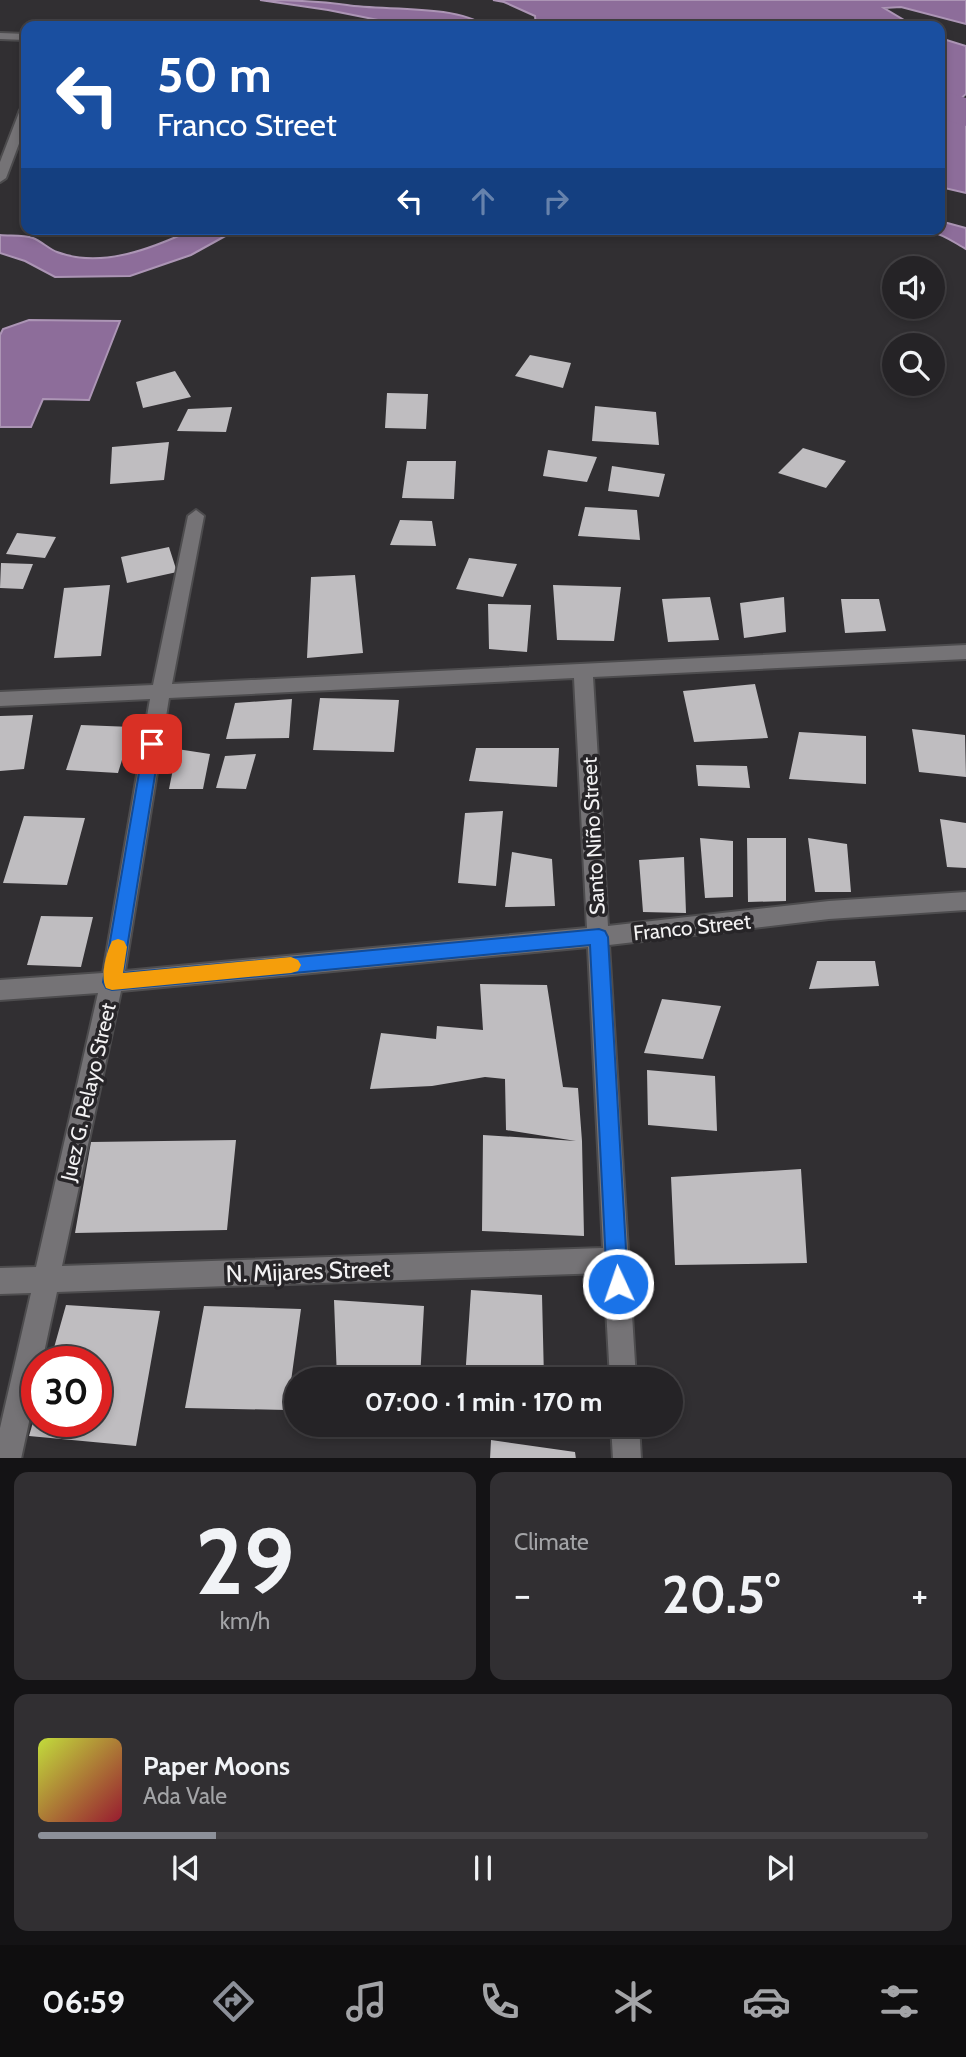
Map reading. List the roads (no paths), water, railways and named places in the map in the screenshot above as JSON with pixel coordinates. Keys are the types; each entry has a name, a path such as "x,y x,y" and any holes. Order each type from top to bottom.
{"street":[{"path":"0,36 21,37"},
{"path":"0,178 21,123"},
{"name":"Juez G. Pelayo Street","path":"7,1458 112,982 161,691 196,516"},
{"path":"0,699 966,652"},
{"name":"Santo Niño Street","path":"583,670 622,1367"},
{"name":"Franco Street","path":"0,990 599,937 912,902 966,901"},
{"name":"N. Mijares Street","path":"0,1281 616,1260"},
{"path":"626,1437 627,1458"}],"waterway":[{"path":"945,105 966,113"}]}
